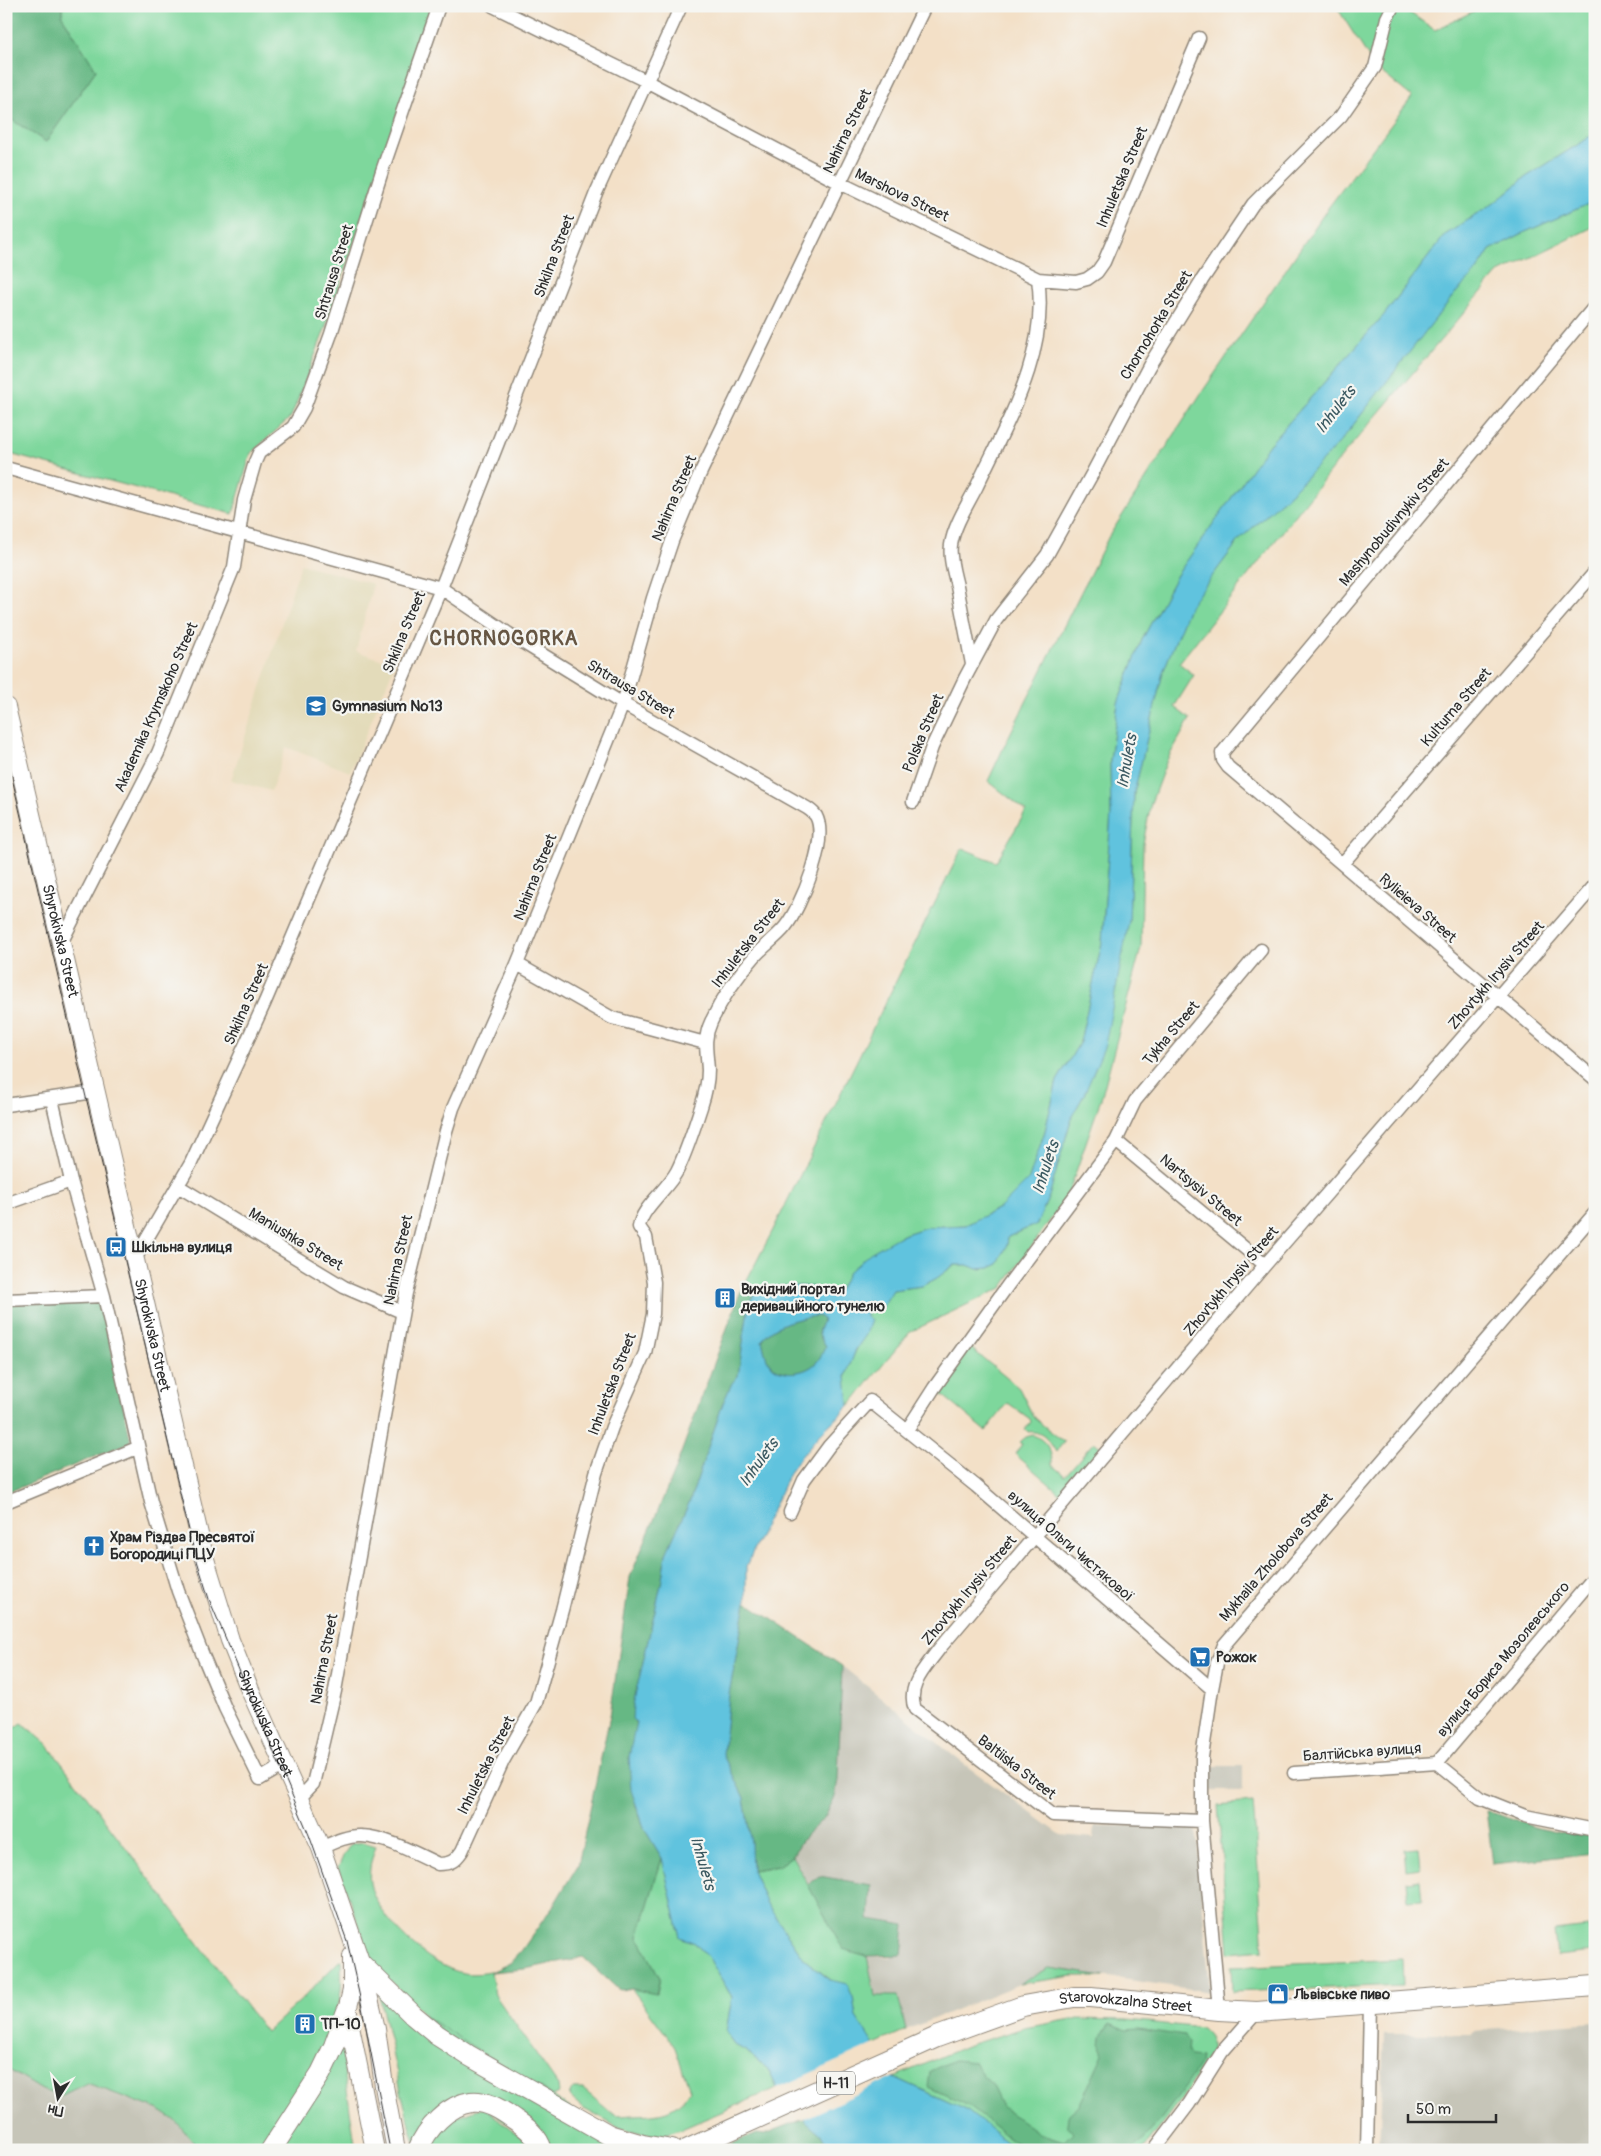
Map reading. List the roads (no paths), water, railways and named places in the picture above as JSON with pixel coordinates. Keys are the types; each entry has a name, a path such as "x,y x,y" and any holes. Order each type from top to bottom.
{"main road":[{"name":"Shyrokivska Street","path":"6,707 94,1092 204,1556 230,1640 250,1690 321,1848 345,1917"},
{"path":"345,1917 362,1964 376,2029 409,2150"},
{"path":"271,2150 321,2073 334,2046 347,2011 353,1972 352,1949 345,1917"},
{"path":"362,1964 414,2016 437,2035 468,2055 609,2135 634,2144 672,2150"},
{"name":"Starovokzalna Street","path":"686,2150 914,2047 1023,2006 1074,1997 1111,1998 1219,2010 1257,2012 1595,1986"},
{"path":"347,2011 375,2150"},
{"path":"376,2029 396,2150"},
{"path":"351,2036 357,2098 365,2150"},
{"path":"418,2150 430,2128 440,2118 460,2105 472,2102 484,2103 505,2112 536,2138 542,2150"}],"street":[{"name":"Shtrausa Street","path":"241,533 244,500 259,452 293,427 304,408 331,334 382,171 439,6"},
{"name":"Marshova Street","path":"493,6 646,82 840,183 1038,279"},
{"name":"Shkilna Street","path":"135,1260 191,1163 266,1002 440,588 596,193 681,6"},
{"name":"Nahirna Street","path":"299,1799 313,1784 335,1691 402,1312 429,1193 453,1108 518,964 623,704 653,598 672,541 695,485 925,6"},
{"name":"Chornohorka Street","path":"964,678 996,620 1047,555 1149,366 1207,272 1253,204 1341,116 1375,67 1387,18 1393,6"},
{"name":"Inhuletska Street","path":"1038,279 1076,282 1087,279 1097,272 1109,251 1199,38"},
{"path":"972,664 952,563 951,545 959,523 1001,438 1030,366 1039,323 1041,297 1038,279"},
{"name":"Mashynobudivnykiv Street","path":"1223,760 1222,753 1595,306"},
{"name":"Shtrausa Street","path":"6,468 440,588 623,704 807,808"},
{"name":"Akademika Krymskoho Street","path":"61,943 158,753 234,567 241,533"},
{"name":"Kulturna Street","path":"1342,864 1595,572"},
{"name":"Polska Street","path":"913,802 932,747 964,678"},
{"name":"Rylieieva Street","path":"1223,760 1498,998 1595,1079"},
{"name":"Inhuletska Street","path":"321,1848 339,1839 361,1836 378,1839 438,1864 448,1864 454,1861 462,1851 503,1761 536,1703 562,1610 596,1473 612,1427 644,1352 650,1331 653,1314 654,1282 646,1238 639,1227 640,1217 660,1195 676,1172 689,1140 707,1088 708,1071 705,1044 706,1032 712,1020 737,979 755,956 785,927 805,893 819,835 816,816 807,808"},
{"name":"Zhovtykh Irysiv Street","path":"915,1709 912,1691 920,1676 939,1650 1265,1265 1595,885"},
{"name":"Tykha Street","path":"1116,1141 1136,1101 1260,950"},
{"path":"518,964 612,1018 705,1044"},
{"path":"6,1105 94,1092"},
{"path":"52,1099 71,1181 104,1296 150,1502 178,1591 225,1708 260,1779 284,1765"},
{"path":"907,1430 934,1388 1008,1285 1116,1141"},
{"name":"Nartsysiv Street","path":"1116,1141 1265,1265"},
{"path":"6,1204 71,1181"},
{"name":"Maniushka Street","path":"178,1186 344,1288 402,1312"},
{"name":"Mykhaila Zholobova Street","path":"1219,2010 1202,1821 1202,1757 1212,1689 1220,1655 1230,1636 1595,1213"},
{"path":"6,1300 104,1296"},
{"name":"вулиця Ольги Чистякової","path":"790,1512 809,1473 829,1446 870,1401 907,1430 1212,1689"},
{"path":"6,1502 137,1448"},
{"name":"вулиця Бориса Мозолевського","path":"1437,1763 1595,1576"},
{"name":"Baltiiska Street","path":"915,1709 1053,1815 1202,1821"},
{"name":"Балтійська вулиця","path":"1294,1773 1437,1763 1480,1798 1525,1816 1595,1830"},
{"path":"1367,2150 1370,2003"},
{"path":"1154,2150 1189,2104 1222,2052 1257,2012"}],"water":[{"name":"Inhulets","path":"1595,134 1595,201 1490,250 1476,272 1453,296 1340,442 1294,490 1240,539 1189,607 1163,672 1134,793 1129,921 1105,1045 1084,1095 1072,1116 1049,1196 1037,1224 1008,1237 1007,1245 998,1264 989,1268 978,1269 967,1265 954,1265 937,1278 922,1286 893,1290 881,1309 876,1309 872,1302 865,1302 866,1316 871,1320 866,1335 856,1349 846,1376 849,1406 819,1435 791,1469 746,1567 746,1602 729,1694 723,1755 744,1798 751,1843 752,1870 768,1906 805,1960 830,1980 847,1984 853,1997 856,2017 894,2077 966,2110 1017,2150 832,2150 821,2134 792,2109 777,2088 768,2069 746,2051 735,2045 726,2032 732,1997 709,1958 695,1943 680,1937 662,1858 645,1830 631,1790 629,1757 636,1722 632,1719 633,1705 661,1585 666,1554 690,1501 723,1403 732,1383 738,1376 749,1303 757,1289 768,1287 798,1286 838,1292 849,1272 870,1253 900,1236 927,1227 966,1225 1001,1207 1029,1179 1045,1131 1057,1081 1080,1042 1102,943 1111,814 1110,761 1118,703 1142,640 1177,575 1268,446 1384,315 1445,235 1493,204 1526,177","holes":["819,1316 823,1319 819,1332 826,1346 816,1363 811,1367 800,1372 786,1372 780,1371 768,1362 762,1341 772,1330 787,1322 804,1318"]}],"tram line":[{"path":"6,752 194,1551 209,1599 309,1835 347,1941 390,2150"}],"place":[{"name":"Gymnasium №13","path":"316,706"},
{"name":"Шкільна вулиця","path":"116,1247"},
{"name":"Вихідний портал дериваційного тунелю","path":"725,1298"},
{"name":"Храм Різдва Пресвятої Богородиці ПЦУ","path":"94,1546"},
{"name":"Рожок","path":"1200,1657"},
{"name":"Львівське пиво","path":"1278,1994"},
{"name":"ТП-10","path":"305,2024"}],"district":[{"name":"CHORNOGORKA","path":"504,638"}]}
